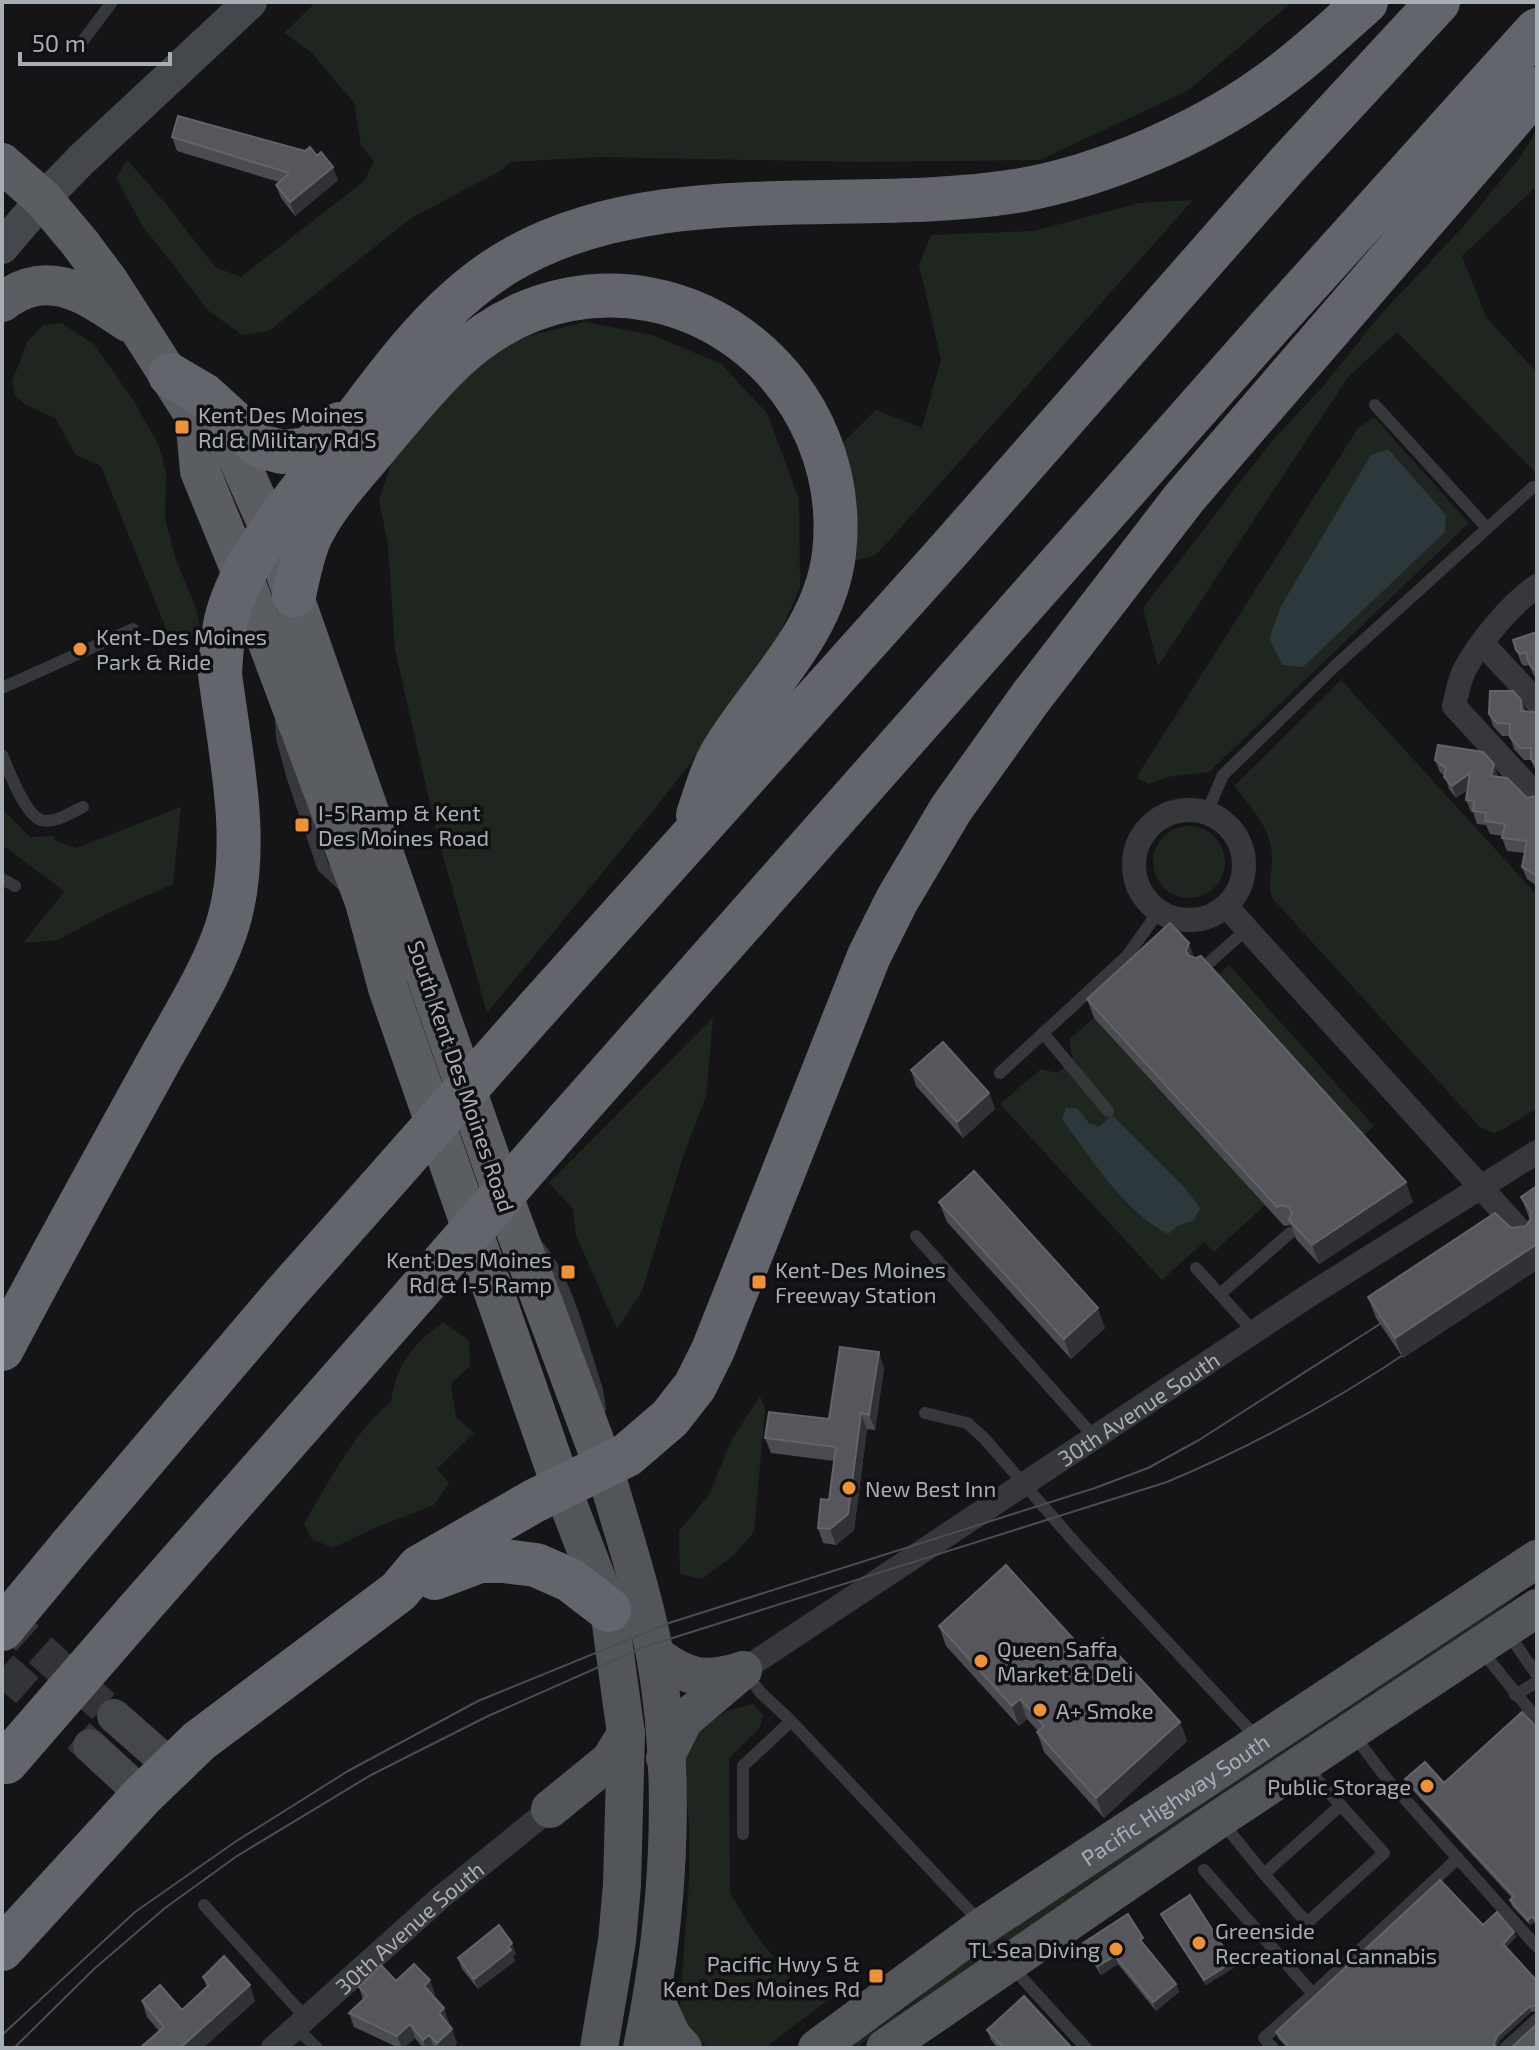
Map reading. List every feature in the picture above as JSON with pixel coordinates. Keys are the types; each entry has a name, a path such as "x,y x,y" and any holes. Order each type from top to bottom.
{"highway":[{"path":"2,1349 180,1023 229,921 237,871 238,821 220,674 227,616 243,576 271,532 375,393 436,320 468,289 504,264 553,240 591,227 677,211 936,198 1022,190 1118,162 1218,116 1266,86 1366,2"},
{"path":"2,1629 283,1296 949,550 1288,164 1438,2"},
{"path":"4,1764 567,1121 1271,325 1537,30"},
{"path":"2,1949 199,1741 399,1591 419,1567 562,1488 599,1453 627,1455 670,1418 695,1386 713,1350 869,956 897,900 951,809 1031,697 1185,497 1537,89"},
{"name":"South Kent Des Moines Road","path":"2,163 43,199 109,282 195,416 234,449 271,532 294,595 510,1215 599,1453"},
{"path":"2,302 27,289 47,285 67,287 83,292 141,330"},
{"path":"294,595 311,533 340,490 447,364 497,326 532,310 573,299 619,296 652,300 717,323 768,361 792,388 808,415 823,449 834,488 836,524 826,587 813,620 795,651 720,755 688,840"},
{"path":"170,375 204,395 260,446 282,452 308,449 375,393"},
{"name":"South Kent Des Moines Road","path":"195,416 200,471 243,576 365,902 397,1017 562,1488"},
{"path":"399,1591 480,1561 504,1561 536,1565 570,1580 609,1610"}],"main road":[{"path":"2,247 43,199 248,3"},
{"name":"South Kent Des Moines Road","path":"599,1453 655,1654 665,1758 665,1881 653,1994 642,2048"},
{"name":"South Kent Des Moines Road","path":"562,1488 609,1610 626,1734 625,1839 617,1941 599,2048"},
{"name":"Pacific Highway South","path":"819,2044 983,1926 1537,1559"},
{"name":"Pacific Highway South","path":"885,2048 1219,1819 1537,1608"},
{"path":"655,1654 673,1668 688,1674 716,1678 743,1670"},
{"path":"665,1758 676,1731 687,1716 743,1670"},
{"path":"114,1716 158,1781"},
{"path":"550,1809 610,1760 626,1734"},
{"path":"90,1746 158,1781"},
{"path":"550,1809 566,1804 587,1806 607,1817 625,1839"},
{"path":"653,1994 672,2036 683,2048"},
{"path":"579,2048 606,2004"}],"street":[{"path":"1537,586 1482,643 1464,671 1454,706 1537,796"},
{"path":"1482,643 1537,702"},
{"path":"1190,809 1207,812 1223,820 1235,833 1243,848 1245,866 1242,883 1226,906 1204,919 1185,920 1151,905 1139,889 1134,871 1135,852 1143,834 1156,820 1173,811 1190,809"},
{"path":"1226,906 1524,1235"},
{"name":"30th Avenue South","path":"743,1670 1254,1332 1537,1152"},
{"name":"30th Avenue South","path":"273,2048 440,1898 550,1809"}],"lane":[{"path":"82,42 112,2"},
{"path":"1375,405 1487,528"},
{"path":"1207,812 1223,775 1334,667 1533,487"},
{"path":"2,688 133,629"},
{"path":"2,755 30,812 42,821 56,819 83,807"},
{"path":"2,879 15,886"},
{"path":"1000,1073 1127,956 1159,911"},
{"path":"1202,969 1247,929"},
{"path":"1043,1033 1108,1111"},
{"path":"1220,1294 1290,1233"},
{"path":"916,1236 1095,1438"},
{"path":"1196,1268 1254,1332"},
{"path":"925,1413 967,1423 1260,1741"},
{"path":"1492,1638 1537,1675"},
{"path":"1492,1638 1515,1695 1537,1719"},
{"path":"743,1670 760,1692 791,1721 983,1926"},
{"path":"1515,1695 1537,1682"},
{"path":"743,1834 743,1766 791,1721"},
{"path":"1351,1732 1387,1779 1537,1947"},
{"path":"1219,1819 1307,1923 1384,1853 1303,1763"},
{"path":"1264,1874 1341,1805"},
{"path":"1273,2048 1264,2038 1458,1858"},
{"path":"1204,1870 1313,1994"},
{"path":"204,1905 265,1974 317,2048"},
{"path":"1008,1962 1086,2048"},
{"path":"1505,2048 1537,2019"}],"shaded area":[{"path":"316,2 1292,2 1189,90 1040,160 861,162 599,157 510,162 502,170 411,218 269,331 242,335 209,311 142,225 116,178 127,160 215,267 241,277 364,181 374,162 361,145 354,103 311,52 284,33"},
{"path":"1537,129 1537,186 1462,256 1486,317 1537,373 1537,474 1397,332 1348,377 1158,666 1143,608 1271,442 1326,383 1381,314 1463,227 1521,156"},
{"path":"1193,200 876,555 854,561 835,450 876,410 922,428 941,359 919,265 931,235 1034,231 1139,203"},
{"path":"585,322 652,335 721,364 767,413 799,499 800,587 765,668 653,811 487,1013 437,834 395,650 388,545 379,500 402,430 508,341"},
{"path":"61,323 94,344 135,403 159,446 166,472 165,518 176,560 197,611 200,629 192,636 178,641 169,636 101,466 76,455 55,418 24,404 15,395 12,381 28,341 43,325"},
{"path":"1374,417 1469,523 1209,772 1167,777 1149,784 1136,778 1358,428"},
{"path":"1388,449 1446,515 1445,532 1303,667 1283,665 1269,639 1281,606 1371,455"},
{"path":"1341,680 1537,895 1537,1108 1502,1130 1493,1133 1480,1127 1271,894 1269,840 1260,821 1234,786"},
{"path":"181,807 173,884 110,912 58,940 23,943 64,892 2,845 2,812 30,837 53,836 56,841 76,848"},
{"path":"1189,826 1209,832 1219,842 1225,862 1219,882 1209,892 1189,898 1169,892 1159,882 1153,862 1159,842 1169,832"},
{"path":"1229,965 1374,1126 1358,1140 1212,981"},
{"path":"713,1018 706,1096 683,1157 642,1291 617,1329 576,1235 573,1209 549,1183"},
{"path":"1094,1018 1265,1205 1214,1252 1204,1242 1162,1280 1000,1104 1041,1069 1057,1073 1073,1062 1069,1039"},
{"path":"1066,1108 1077,1108 1089,1123 1099,1127 1112,1115 1184,1187 1200,1208 1194,1220 1168,1234 1137,1212 1109,1183 1062,1119"},
{"path":"443,1322 469,1341 470,1366 451,1384 456,1417 474,1433 437,1469 449,1483 434,1505 333,1548 312,1539 304,1524 332,1476 366,1426 391,1402 397,1376 408,1356"},
{"path":"760,1396 765,1410 754,1532 733,1556 702,1579 680,1574 679,1531 709,1495 731,1441"},
{"path":"1537,1580 1462,1639 944,1985 856,2048 847,2048 907,2007 988,1941"},
{"path":"753,1704 763,1715 760,1728 729,1758 730,1893 756,1935 792,1980 814,1991 836,1994 765,2048 712,2048 701,2043 685,2025 680,2005 689,1882 689,1822 683,1758 703,1725 727,1711"}],"building":[{"path":"178,116 305,151 310,147 317,156 321,152 333,167 290,202 276,185 289,173 172,137"},
{"path":"1537,632 1537,672 1529,664 1526,652 1520,654 1516,650 1513,640"},
{"path":"1490,691 1513,691 1521,700 1521,711 1537,712 1537,766 1531,759 1531,748 1520,748 1510,737 1510,724 1497,723 1489,714"},
{"path":"1438,745 1483,752 1494,764 1491,776 1507,778 1527,798 1537,796 1537,876 1522,867 1527,841 1502,838 1505,824 1485,821 1486,813 1473,811 1474,801 1466,800 1470,773 1452,786 1444,777 1446,768 1435,760"},
{"path":"1170,923 1189,943 1186,951 1189,956 1201,956 1406,1182 1312,1245 1289,1220 1292,1213 1289,1207 1277,1207 1087,999"},
{"path":"943,1042 989,1093 957,1122 911,1070"},
{"path":"974,1171 1098,1308 1064,1339 939,1202"},
{"path":"1537,1186 1537,1244 1395,1338 1368,1297 1495,1213 1511,1228 1526,1226 1531,1212 1521,1197"},
{"path":"840,1347 879,1352 869,1415 861,1413 848,1514 830,1529 818,1528 821,1499 829,1500 836,1447 765,1438 769,1412 829,1419"},
{"path":"1006,1565 1087,1654 1103,1638 1180,1722 1096,1798 1037,1732 1044,1726 1020,1699 1012,1706 939,1626"},
{"path":"1522,1712 1537,1728 1537,1922 1532,1916 1528,1920 1510,1900 1514,1896 1405,1779 1425,1762 1444,1783"},
{"path":"1440,1880 1483,1925 1497,1912 1514,1932 1503,1944 1537,1981 1537,2005 1529,2007 1497,2036 1494,2044 1497,2048 1290,2048 1276,2032"},
{"name":"Greenside Recreational Cannabis","path":"1190,1895 1233,1962 1204,1980 1161,1914"},
{"path":"1128,1914 1143,1938 1140,1940 1176,1984 1153,2002 1115,1956 1098,1966 1083,1943"},
{"path":"499,1925 512,1943 508,1947 511,1950 474,1979 458,1958"},
{"path":"224,1956 250,1985 180,2048 140,2048 164,2027 142,2001 160,1985 182,2010 209,1985 203,1977"},
{"path":"414,1964 430,1980 424,1986 444,2008 439,2013 452,2029 437,2043 429,2035 423,2040 410,2024 397,2036 349,2013 367,1996 359,1987 381,1965 396,1981"},
{"path":"1024,1996 1072,2048 1004,2048 987,2030"},
{"path":"1537,2024 1537,2048 1511,2048"}],"tunnel":[{"path":"2,1616 114,1716"},
{"path":"2,1668 90,1746"}],"tram line":[{"path":"2,2035 135,1912 235,1842 348,1771 478,1701 669,1623 1095,1488 1148,1468 1199,1440 1397,1313"},
{"path":"14,2048 94,1969 165,1908 237,1856 371,1775 486,1717 644,1647 1167,1482 1298,1419 1421,1343"}],"place":[{"name":"Kent Des Moines Rd & Military Rd S","path":"182,427"},
{"name":"Kent-Des Moines Park & Ride","path":"80,649"},
{"name":"I-5 Ramp & Kent Des Moines Road","path":"302,825"},
{"name":"Kent Des Moines Rd & I-5 Ramp","path":"568,1272"},
{"name":"Kent-Des Moines Freeway Station","path":"759,1282"},
{"name":"New Best Inn","path":"849,1488"},
{"name":"Queen Saffa Market & Deli","path":"981,1661"},
{"name":"A+ Smoke","path":"1040,1710"},
{"name":"Public Storage","path":"1427,1786"},
{"name":"Greenside Recreational Cannabis","path":"1199,1943"},
{"name":"TL Sea Diving","path":"1116,1949"},
{"name":"Pacific Hwy S & Kent Des Moines Rd","path":"876,1976"}]}
